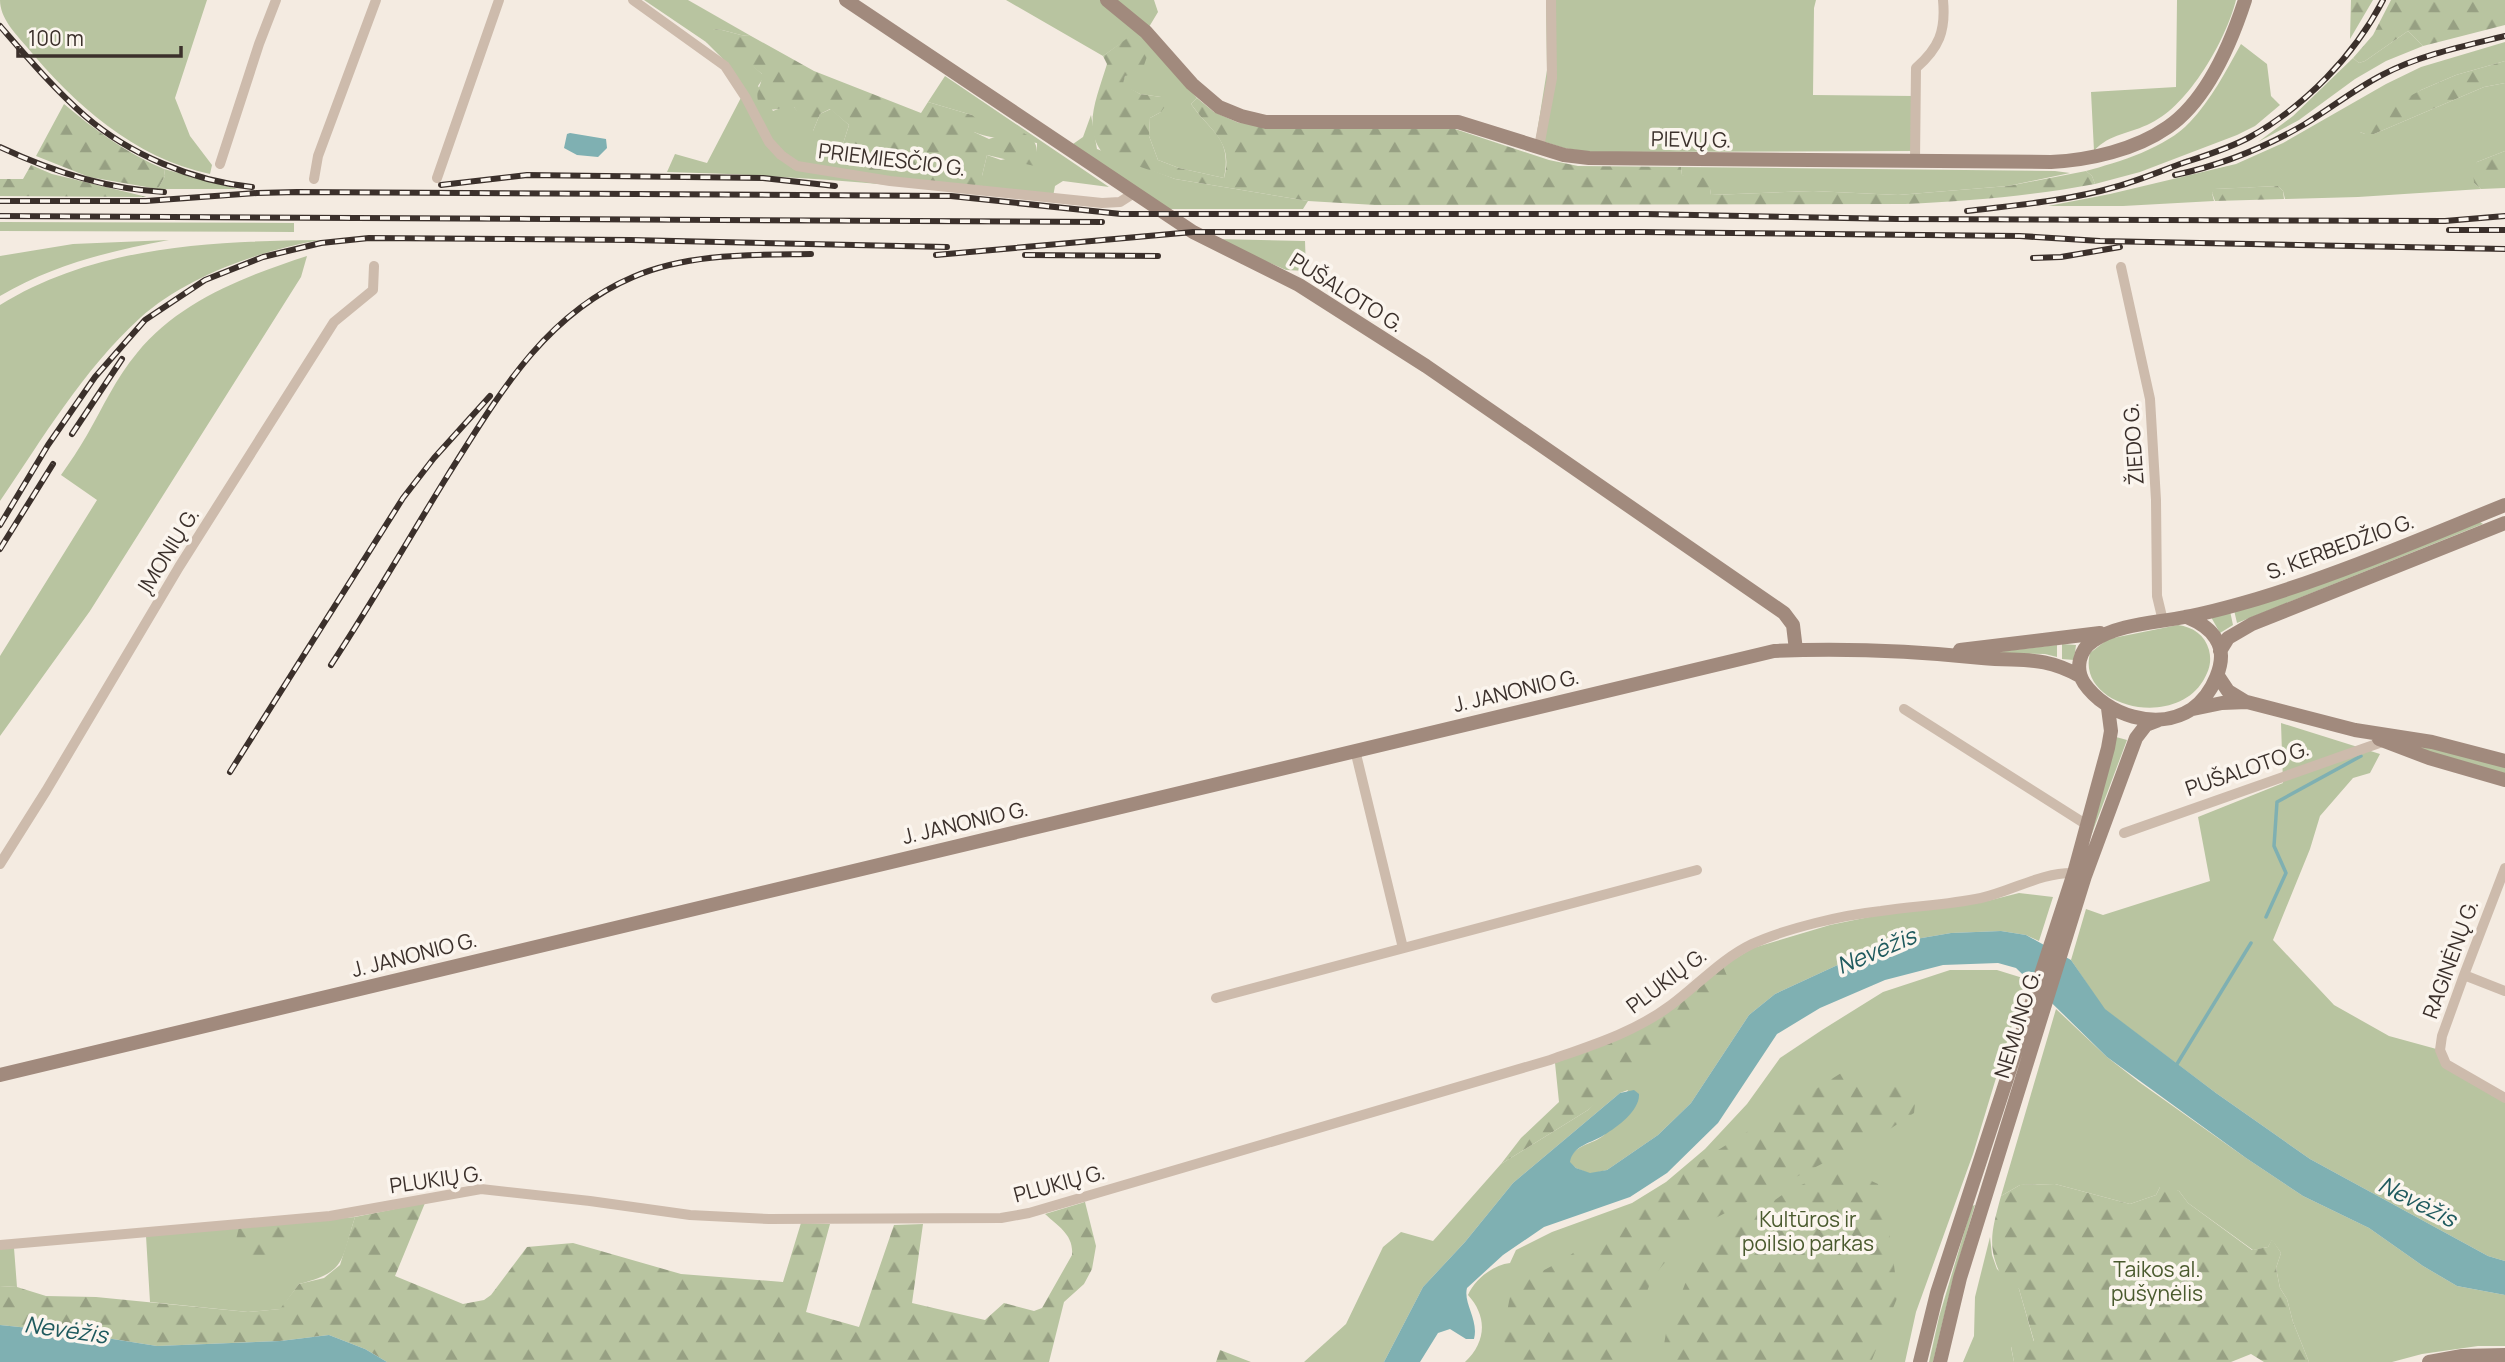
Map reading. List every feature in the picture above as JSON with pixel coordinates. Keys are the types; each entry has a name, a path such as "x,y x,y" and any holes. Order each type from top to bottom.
{"main road":[{"name":"PUŠALOTO G.","path":"846,0 1193,232 1299,285 1357,321 1771,602 1793,625 1796,650"},
{"name":"PIEVŲ G.","path":"1107,0 1146,32 1202,93 1219,107 1266,122 1458,122 1564,155 1589,158 2050,162 2081,160 2150,137 2168,128 2204,86 2232,38 2245,0"},
{"path":"2498,508 2502,525"},
{"name":"S. KERBEDŽIO G.","path":"2187,617 2310,582 2498,508"},
{"name":"S. KERBEDŽIO G.","path":"2220,651 2228,638 2252,624 2502,525"},
{"path":"2187,617 2216,637 2220,651 2218,676 2208,693 2192,709 2165,718 2134,717 2108,708 2080,676 2083,651 2090,642 2108,632 2187,617"},
{"name":"J. JANONIO G.","path":"1945,653 2108,632"},
{"name":"J. JANONIO G.","path":"0,1075 1774,651 1945,653 2038,660 2059,664 2080,676"},
{"name":"PUŠALOTO G.","path":"2218,676 2228,691 2247,702 2355,730 2428,758 2505,780"},
{"name":"PUŠALOTO G.","path":"2192,709 2222,703 2247,702"},
{"name":"NEMUNO G.","path":"2079,875 2087,825 2111,731 2108,708"},
{"name":"NEMUNO G.","path":"1920,1362 1937,1293 2002,1118 2079,875 2139,732 2146,725 2165,718"},
{"name":"PUŠALOTO G.","path":"2355,730 2424,740 2505,761"},
{"name":"NEMUNO G.","path":"1940,1362 2002,1118"},
{"path":"2429,1362 2462,1356 2505,1355"}],"street":[{"path":"220,164 258,44 276,0"},
{"path":"314,179 318,156 376,0"},
{"path":"436,178 499,0"},
{"name":"PRIEMIESČIO G.","path":"633,0 725,66 746,98 769,142 780,155 797,166 890,181 1102,203 1120,202 1134,193"},
{"path":"1539,147 1552,78 1551,0"},
{"path":"1915,161 1916,68 1931,55 1940,41 1943,0"},
{"name":"ĮMONIŲ G.","path":"0,864 186,557 334,322 373,290 374,266"},
{"name":"ŽIEDO G.","path":"2121,267 2150,399 2157,500 2157,596 2163,621"},
{"path":"1904,709 2087,825"},
{"name":"PUŠALOTO G.","path":"2124,833 2385,741"},
{"path":"1355,750 1403,948"},
{"name":"RAGINĖNŲ G.","path":"2505,868 2442,1036 2440,1050 2446,1064 2505,1098"},
{"path":"1216,998 1697,870"},
{"name":"PLUKIŲ G.","path":"0,1245 330,1216 481,1189 690,1215 769,1219 1001,1219 1193,1166 1550,1060 1607,1040 1629,1031 1671,1005 1722,962 1750,945 1777,935 1877,911 1984,897 2059,873 2079,875"},
{"path":"2464,975 2505,991"}],"green space":[{"path":"0,0 207,0 175,98 190,136 212,165 210,174 182,166 131,142 85,108 13,30 5,19"},
{"path":"644,0 688,0 751,36 712,29 762,74 758,86 773,111 794,107 813,131 820,114 831,109 849,125 842,147 982,176 987,155 1001,160 1037,152 1037,143 981,135 974,132 972,115 928,102 945,76 1109,187 1063,181 1055,186 1052,202 860,182 667,172 675,154 707,163 745,90 725,61 706,42"},
{"path":"1006,0 1154,0 1158,12 1146,32 1137,32 1103,56"},
{"path":"1546,0 1816,0 1813,95 1914,96 1915,151 1589,152 1536,139 1547,70"},
{"path":"2177,0 2236,0 2215,52 2179,102 2151,123 2114,137 2094,151 2091,92 2176,87"},
{"path":"2351,0 2373,0 2350,39"},
{"path":"2391,0 2505,0 2505,25 2423,46 2408,31 2359,63 2353,58 2373,35"},
{"path":"712,29 751,36 814,71 921,113 928,102 972,115 978,120 974,132 989,139 998,136 997,128 1001,125 1019,131 1033,141 1037,152 1045,160 1043,168 987,155 982,176 974,186 890,178 843,170 842,147 849,125 830,109 820,114 813,131 807,131 794,107 760,108 758,92 762,74 751,65 706,42"},
{"path":"1137,31 1151,45 1142,71 1125,76 1123,84 1140,94 1161,97 1166,105 1161,112 1150,118 1149,136 1158,160 1179,168 1224,178 1226,155 1223,145 1191,104 1197,98 1214,112 1239,123 1455,129 1549,160 1578,166 1681,167 1682,175 1716,179 1717,183 1710,189 1711,195 1813,191 1898,195 2008,186 2086,171 2095,184 2000,197 1905,204 1375,205 1308,201 1175,179 1135,165 1120,168 1106,157 1093,133 1092,120 1107,64 1103,56"},
{"path":"2408,31 2423,46 2386,61 2355,79 2299,120 2258,142 2293,116 2353,58 2359,63 2365,61"},
{"path":"2505,42 2505,61 2456,75 2421,90 2360,132 2374,134 2484,87 2505,83 2505,151 2477,162 2474,183 2481,189 2285,199 2278,186 2215,189 2212,193 2214,201 2123,206 2048,206 2236,164 2283,143 2421,67"},
{"path":"2241,44 2267,64 2271,96 2280,105 2255,126 2237,135 2140,172 2095,184 2086,171 2155,147 2190,122 2211,95"},
{"path":"1151,45 1197,98 1191,104 1223,144 1226,164 1224,178 1179,168 1158,160 1149,136 1150,118 1161,112 1161,97 1140,94 1122,85 1125,76"},
{"path":"2505,61 2505,83 2484,87 2374,134 2360,132 2358,125 2421,90 2456,75"},
{"path":"64,104 111,140 164,169 165,176 158,189 89,177 36,156"},
{"path":"1091,115 1097,149 1175,179 1308,201 1303,209 1167,209 1073,144 1083,137"},
{"path":"2505,151 2505,188 2481,189 2474,183 2473,169 2477,162"},
{"path":"31,165 52,174 147,197 0,196 0,179 23,179"},
{"path":"1681,167 2070,173 2008,186 1898,195 1813,191 1711,195 1710,189 1682,175"},
{"path":"164,169 238,189 158,189 165,176"},
{"path":"2278,186 2283,191 2284,199 2215,201 2212,193 2214,189"},
{"path":"0,222 294,223 294,232 0,231"},
{"path":"1214,239 1305,241 1306,271 1286,270"},
{"path":"169,240 82,260 40,276 0,296 0,256 73,244"},
{"path":"320,240 273,251 225,267 179,290 140,318 119,338 82,382 0,501 0,305 37,285 114,259 196,245"},
{"path":"307,256 301,277 90,611 0,736 0,656 97,500 61,475 123,372 154,335 193,305 237,282"},
{"path":"2480,522 2483,524 2237,623 2234,610"},
{"path":"2230,611 2233,625 2220,633 2211,617"},
{"path":"2178,625 2201,636 2210,654 2203,681 2189,696 2171,705 2150,708 2130,705 2112,698 2098,687 2090,671 2090,653 2108,639"},
{"path":"2062,644 2076,645 2074,660 2062,659"},
{"path":"2057,645 2057,657 2045,654 1987,653"},
{"path":"2281,723 2380,754 2370,773 2353,778 2320,816 2310,849 2273,940 2334,1005 2389,1036 2440,1050 2446,1064 2505,1098 2505,1261 2488,1256 2310,1159 2104,1009 2071,960 2086,909 2103,915 2210,881 2198,817 2283,783"},
{"path":"2116,737 2127,740 2091,836"},
{"path":"2406,741 2505,767 2505,774 2438,756"},
{"path":"2019,893 2053,897 2039,941 2026,935 2001,931 1951,933 1881,945 1775,994 1749,1015 1691,1103 1658,1135 1607,1170 1590,1174 1576,1168 1569,1162 1571,1156 1579,1148 1607,1132 1628,1090 1620,1093 1513,1183 1465,1242 1423,1287 1384,1362 1304,1362 1346,1324 1383,1247 1401,1232 1433,1241 1501,1164 1588,1110 1723,966 1753,948 1830,925 1879,915 1987,901"},
{"path":"1723,966 1731,986 1588,1110 1501,1164 1521,1138 1559,1102 1555,1063 1632,1033"},
{"name":"Kultūros ir poilsio parkas","path":"1950,970 1997,970 2026,979 1973,1154 1916,1312 1905,1362 1465,1362 1477,1346 1482,1329 1479,1312 1468,1295 1485,1274 1510,1263 1516,1250 1552,1232 1632,1203 1666,1182 1705,1149 1747,1104 1780,1058 1883,992"},
{"path":"2056,1009 2107,1057 2139,1082 2303,1196 2369,1228 2457,1286 2505,1295 2505,1346 2478,1346 2422,1354 2392,1362 2309,1362 2287,1299 2280,1288 2276,1268 2281,1253 2272,1240 2268,1247 2253,1250 2188,1203 2179,1191 2160,1187 2156,1195 2130,1204 2055,1184 2020,1185 2001,1196"},
{"path":"1846,1070 1859,1075 1869,1099 1902,1083 1916,1094 1914,1113 1890,1129 1692,1230 1652,1278 1637,1319 1633,1362 1513,1362 1502,1336 1512,1287 1565,1259 1683,1172"},
{"path":"1841,1167 1878,1184 1891,1242 1898,1296 1871,1362 1661,1362 1666,1333 1685,1284 1714,1241 1788,1191"},
{"name":"Taikos al. pušynėlis","path":"2055,1184 2130,1204 2156,1195 2160,1187 2170,1187 2179,1191 2188,1203 2252,1250 2268,1247 2272,1239 2281,1253 2276,1268 2280,1288 2287,1299 2309,1362 2264,1362 2251,1354 2231,1362 2014,1362 2011,1346 2034,1341 2019,1289 2005,1283 1995,1260 1992,1241 1995,1220 2001,1196 2020,1185"},
{"path":"1085,1202 1096,1246 1092,1269 1084,1284 1064,1302 1049,1362 387,1362 365,1349 329,1335 280,1341 157,1346 0,1325 0,1286 17,1287 46,1296 96,1297 248,1312 280,1309 299,1284 324,1278 340,1265 355,1217 425,1203 395,1276 463,1304 484,1300 491,1295 527,1247 573,1243 681,1274 783,1282 801,1223 830,1224 806,1312 859,1327 894,1225 923,1224 912,1303 985,1320 1004,1303 1034,1311 1042,1308 1072,1255 1068,1236 1045,1214"},
{"path":"1975,1205 1933,1362 1929,1362 1939,1317 1972,1206"},
{"path":"355,1217 340,1262 326,1275 299,1284 281,1309 248,1312 150,1302 146,1236"},
{"path":"290,1222 295,1231 294,1244 272,1254 248,1259 234,1248 239,1227"},
{"path":"1990,1237 1997,1269 2019,1289 2034,1342 2011,1347 2014,1362 1963,1362 1974,1336 1975,1297"},
{"path":"14,1248 17,1287 0,1286 0,1249"},
{"path":"1220,1350 1251,1362 1216,1362"}],"water":[{"path":"567,134 606,139 607,148 598,157 577,155 564,148"},
{"name":"Nevėžis","path":"2001,931 2026,935 2071,960 2105,1009 2216,1093 2310,1159 2488,1256 2505,1261 2505,1295 2457,1286 2369,1228 2303,1196 2246,1158 2107,1057 2016,968 1998,963 1943,965 1885,980 1820,1008 1777,1034 1718,1123 1667,1173 1630,1197 1544,1227 1503,1255 1467,1288 1474,1339 1466,1339 1450,1329 1438,1333 1420,1362 1384,1362 1423,1287 1465,1242 1513,1183 1620,1093 1634,1090 1639,1094 1636,1106 1616,1127 1575,1152 1570,1162 1576,1168 1590,1173 1607,1170 1658,1135 1691,1103 1749,1015 1775,994 1881,945 1951,933"},
{"path":"0,1325 157,1346 280,1341 329,1335 365,1349 387,1362 0,1362"}],"waterway":[{"path":"2266,917 2286,873 2274,846 2277,802 2361,756"},
{"path":"2177,1064 2251,943"}],"railway":[{"path":"1967,211 2097,192 2242,141 2270,125 2309,95 2358,41 2383,0"},
{"path":"0,26 74,106 122,143 185,172 252,187"},
{"path":"2175,175 2226,161 2274,141 2372,80 2411,62 2505,36"},
{"path":"0,147 80,178 121,187 164,192"},
{"path":"441,185 527,175 763,178 835,186"},
{"path":"0,201 146,201 297,192 951,196 1121,214 1646,214 1897,219 2445,221 2505,216"},
{"path":"0,216 1102,222"},
{"path":"2449,230 2505,230"},
{"path":"936,255 1193,232 1641,232 2020,236 2100,241 2505,249"},
{"path":"0,525 48,445 95,377 145,320 205,280 263,257 321,243 369,238 947,247"},
{"path":"2033,258 2061,257 2120,247"},
{"path":"331,665 485,416 526,361 574,313 602,293 633,277 676,263 721,257 811,254"},
{"path":"1025,255 1158,256"},
{"path":"72,434 122,359"},
{"path":"230,772 403,498 434,458 490,396"},
{"path":"0,549 53,464"}]}
